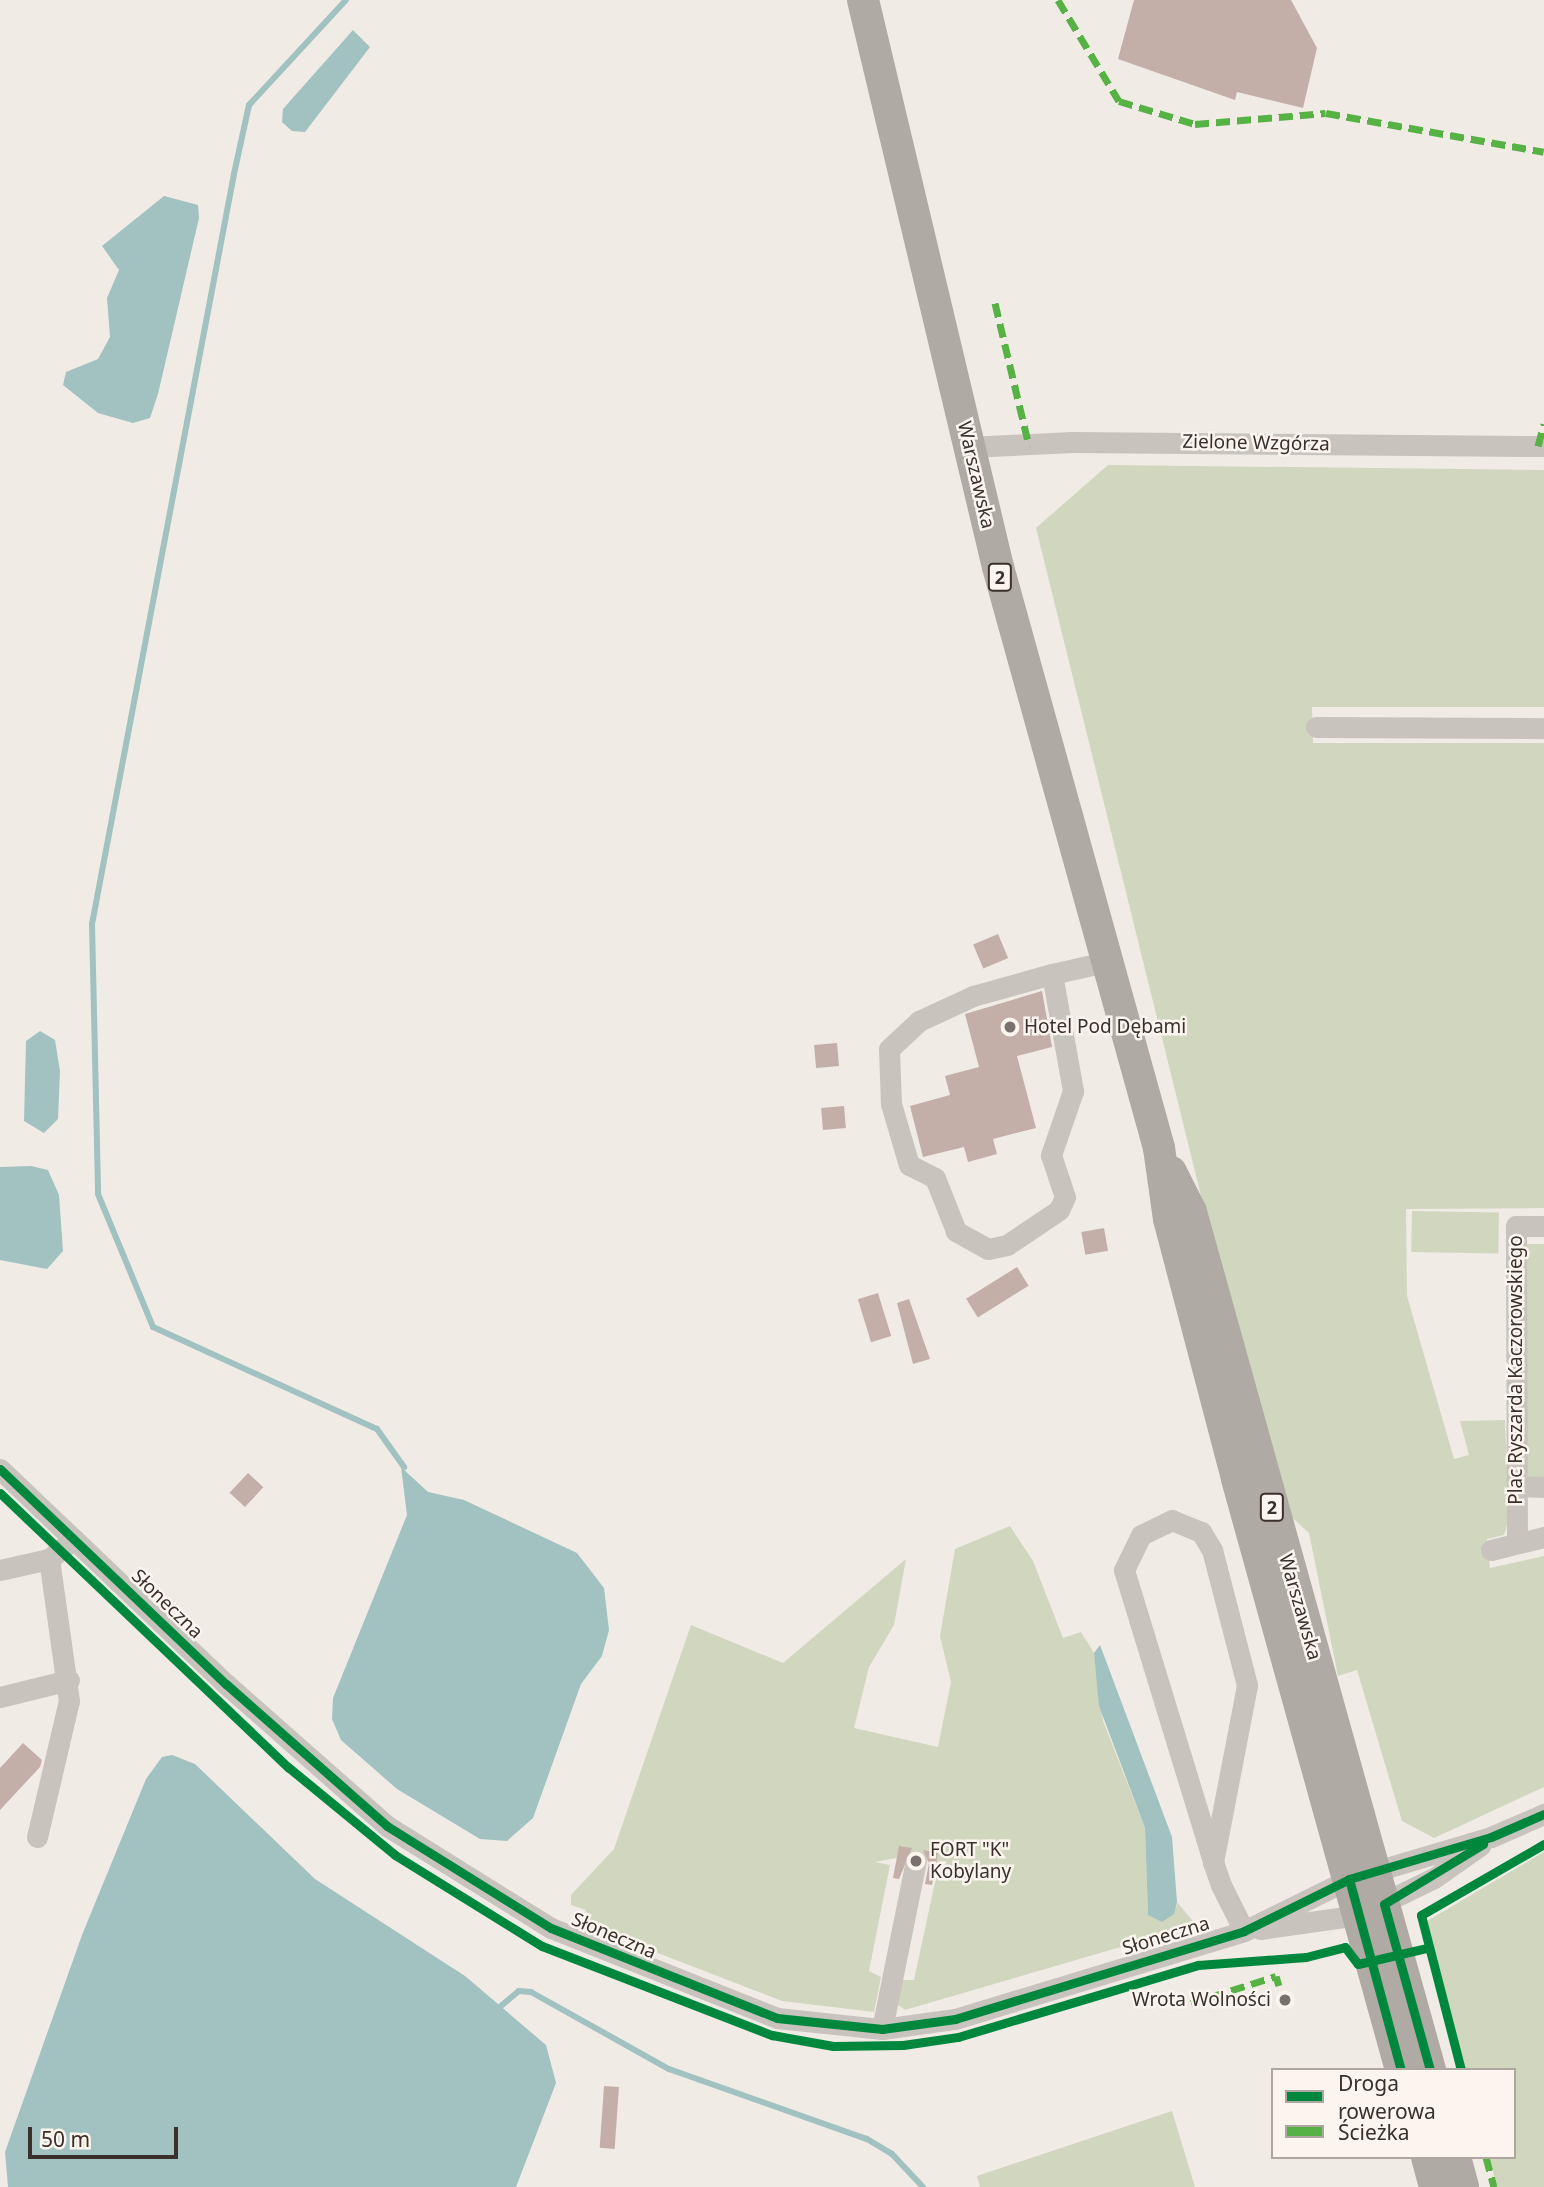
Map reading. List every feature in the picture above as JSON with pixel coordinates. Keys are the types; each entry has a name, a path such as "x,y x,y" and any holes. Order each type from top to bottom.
{"highway":[{"name":"Warszawska","path":"863,0 969,447 1159,1149 1168,1219 1371,1909 1429,2068"},
{"name":"Warszawska","path":"1371,1909 1401,2068"},
{"path":"1428,2159 1435,2187"},
{"path":"1456,2159 1463,2187"}],"street":[{"name":"Zielone Wzgórza","path":"969,447 1072,442 1544,446"},
{"path":"1316,727 1544,728"},
{"path":"1052,974 1072,1070 1070,1103 1051,1155 1065,1197 1059,1210 1007,1245 988,1249 956,1231 935,1178 909,1165 891,1104 889,1049 919,1020 973,996 1052,974 1108,961"},
{"name":"Plac Ryszarda Kaczorowskiego","path":"1517,1543 1516,1226 1544,1226"},
{"name":"Słoneczna","path":"0,1469 339,1787 493,1896 594,1947 777,2018 882,2029 955,2019 1244,1931 1371,1909"},
{"path":"1517,1486 1544,1487"},
{"path":"1213,1862 1247,1685 1212,1550 1201,1532 1172,1520 1141,1535 1124,1570 1213,1862 1244,1931"},
{"path":"1491,1550 1544,1537"},
{"path":"0,1570 49,1559 74,1539"},
{"path":"37,1838 69,1680 49,1559"},
{"path":"0,1697 69,1680"},
{"path":"1371,1909 1491,1838 1544,1814"},
{"name":"Słoneczna","path":"1244,1931 1361,1874 1491,1838"},
{"path":"882,2029 916,1861"}],"green space":[{"path":"1108,465 1544,470 1544,707 1312,707 1313,743 1544,743 1544,1208 1406,1209 1407,1296 1454,1459 1469,1455 1460,1421 1505,1420 1509,1518 1504,1535 1487,1539 1490,1568 1544,1556 1544,1787 1434,1838 1402,1821 1357,1670 1338,1676 1309,1533 1284,1510 1269,1471 1036,528"},
{"path":"1412,1211 1499,1213 1498,1254 1411,1252"},
{"path":"1525,1244 1544,1244 1544,1482 1531,1481 1526,1472"},
{"path":"1010,1526 1033,1561 1063,1638 1081,1632 1094,1653 1103,1721 1145,1828 1148,1915 1176,1908 1177,1902 1196,1925 905,2010 897,2004 900,1980 914,1980 937,1873 957,1875 937,1863 901,1857 875,1862 890,1865 869,1971 881,1977 874,2012 782,2001 580,1923 586,1910 571,1905 571,1895 614,1849 691,1625 783,1663 906,1559 894,1625 869,1667 854,1728 938,1747 951,1682 940,1636 955,1549"},
{"path":"1544,1852 1544,2187 1497,2187 1490,2159 1516,2159 1516,2068 1463,2068 1422,1924"},
{"path":"1172,2111 1195,2187 980,2187 977,2176"}],"water":[{"path":"353,30 370,47 305,132 292,131 282,122 283,109"},
{"path":"164,196 198,205 199,218 158,394 150,418 133,423 98,413 63,385 66,372 98,359 110,337 107,298 119,270 102,246"},
{"path":"40,1031 55,1040 60,1071 58,1119 44,1133 24,1121 26,1041"},
{"path":"31,1166 48,1170 59,1195 63,1251 47,1269 0,1260 0,1167"},
{"path":"401,1467 428,1492 464,1500 577,1553 604,1588 609,1630 602,1656 581,1684 533,1818 507,1841 480,1839 397,1789 341,1740 332,1719 333,1698 407,1515"},
{"path":"1100,1645 1172,1837 1177,1902 1174,1914 1162,1922 1148,1915 1145,1828 1099,1706 1094,1653"},
{"path":"172,1755 195,1764 315,1879 465,1976 546,2045 556,2083 516,2187 8,2187 5,2152 82,1935 146,1779 162,1757"}],"building":[{"path":"1134,0 1291,0 1317,48 1303,108 1237,92 1235,100 1118,59"},
{"path":"998,934 1008,958 983,968 973,945"},
{"path":"1042,991 1052,1047 1017,1056 1036,1128 993,1139 997,1154 968,1162 964,1147 923,1157 910,1106 950,1095 945,1076 979,1067 965,1014"},
{"path":"837,1043 839,1066 816,1068 814,1045"},
{"path":"844,1106 846,1128 823,1130 821,1108"},
{"path":"1104,1228 1108,1251 1085,1255 1081,1232"},
{"path":"1017,1267 1029,1286 978,1317 966,1299"},
{"path":"878,1293 891,1336 871,1342 858,1299"},
{"path":"909,1299 930,1359 913,1364 897,1303"},
{"path":"248,1473 263,1487 245,1507 230,1493"},
{"path":"23,1743 42,1760 40,1767 0,1810 0,1768"},
{"path":"899,1846 912,1848 899,1879 893,1878"},
{"path":"923,1850 938,1853 932,1885 925,1884 929,1863"},
{"path":"604,2086 619,2087 615,2149 600,2148"}],"waterway":[{"path":"346,0 249,105 234,174 92,924 98,1194 153,1327 377,1429 404,1467"},
{"path":"495,2011 519,1991 531,1992 669,2069 867,2139 892,2154 923,2187"}],"marked path":[{"path":"1058,0 1119,101 1195,124 1326,113 1544,152"},
{"path":"995,303 1029,446"},
{"path":"1538,446 1544,424"},
{"path":"1191,2003 1276,1976 1279,1986"},
{"path":"1487,2159 1494,2187"}],"cycle path":[{"path":"0,1469 226,1684 387,1826 551,1928 777,2018 882,2029 955,2019 1244,1931 1349,1879 1491,1837 1544,1814"},
{"path":"0,1493 288,1767 395,1855 542,1946 772,2035 833,2046 903,2045 958,2037 1198,1965 1306,1957 1345,1947 1358,1964 1427,1948"},
{"path":"1429,2068 1384,1904 1483,1844"},
{"path":"1460,2068 1421,1915 1544,1844"},
{"path":"1349,1879 1400,2068"}],"place":[{"name":"Hotel Pod Dębami","path":"1010,1027"},
{"name":"FORT \"K\" Kobylany","path":"916,1861"},
{"name":"Wrota Wolności","path":"1285,2000"}]}
